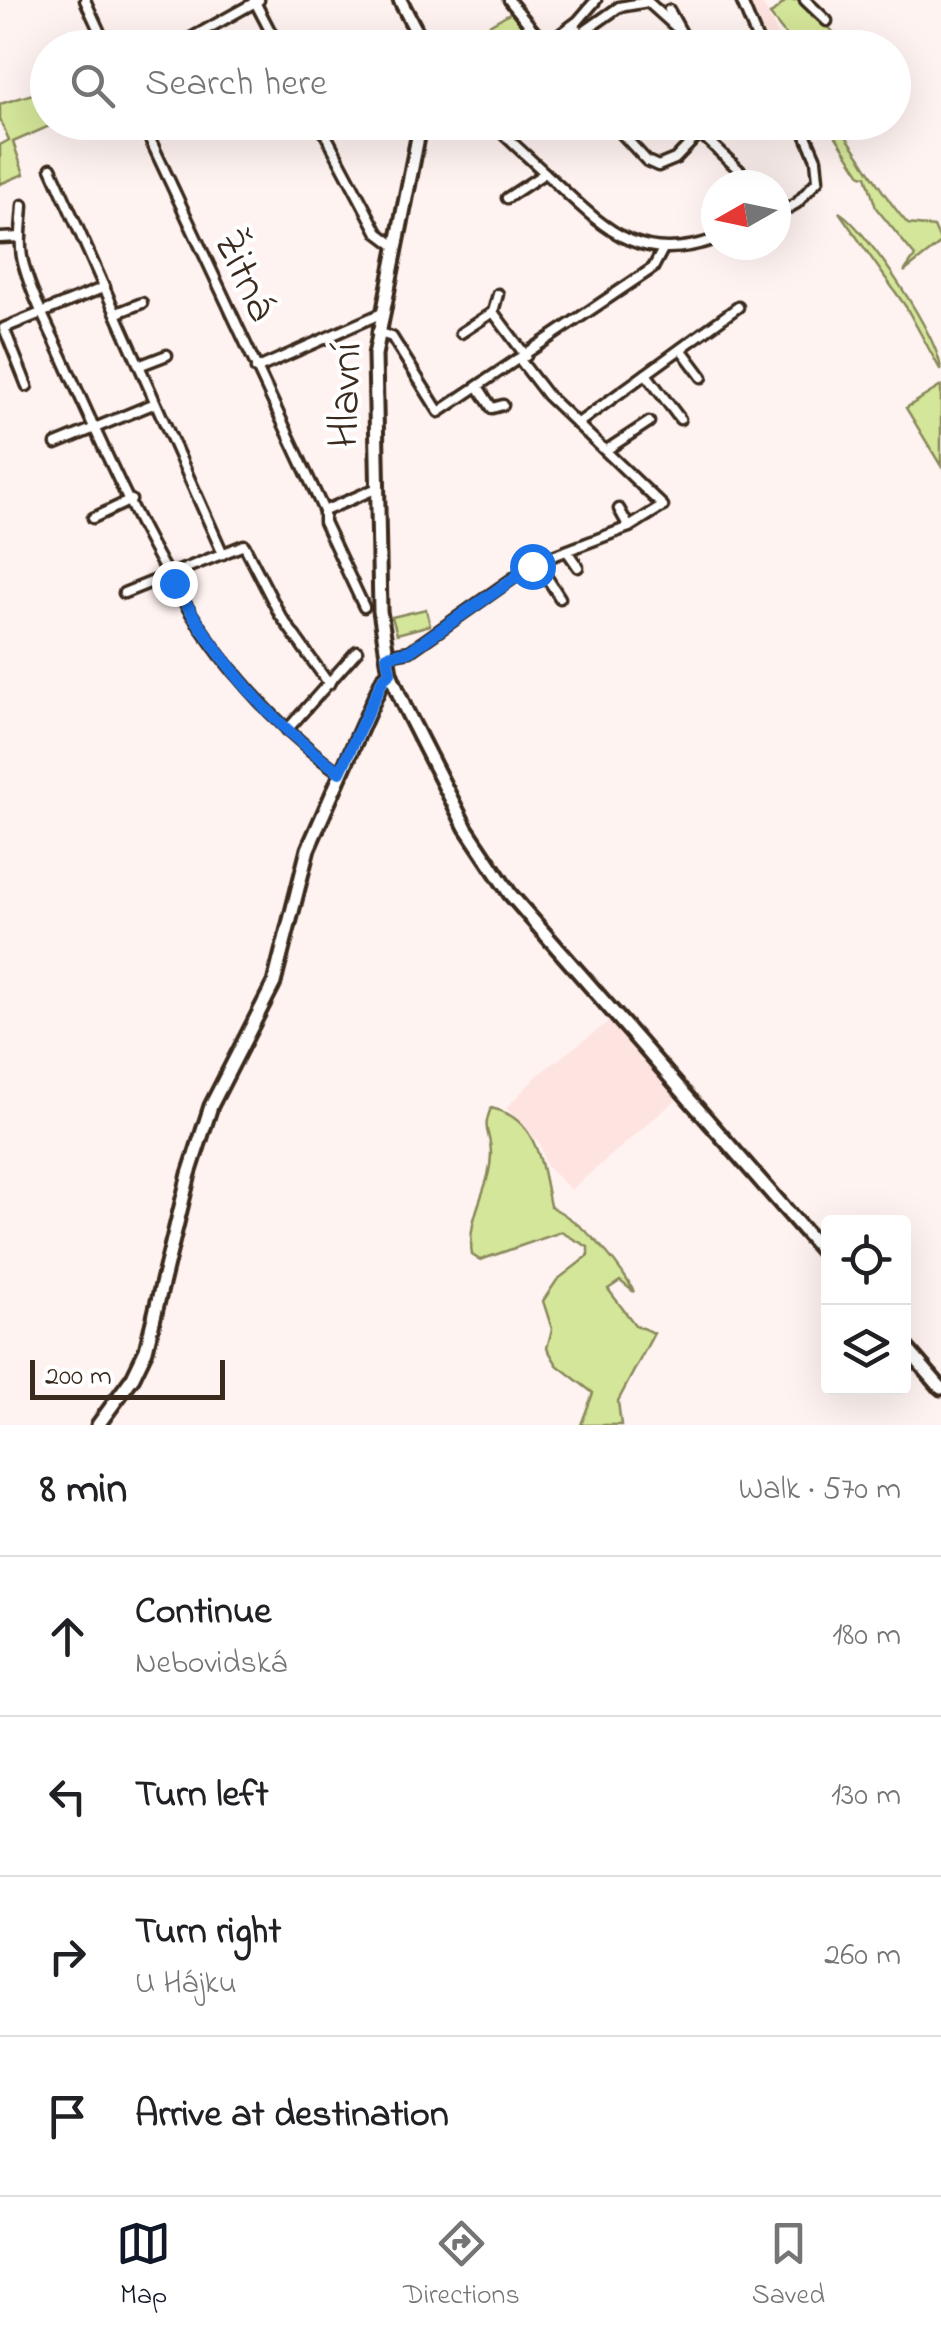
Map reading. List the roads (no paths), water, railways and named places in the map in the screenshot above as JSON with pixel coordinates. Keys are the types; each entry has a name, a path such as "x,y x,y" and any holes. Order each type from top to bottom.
{"street":[{"path":"85,0 99,30"},
{"path":"400,0 415,30"},
{"path":"509,0 532,30"},
{"path":"567,30 596,0"},
{"path":"740,0 753,30"},
{"path":"806,0 827,21"},
{"path":"205,30 256,1 270,30"},
{"path":"586,30 620,7 648,2 678,29"},
{"path":"668,10 678,29"},
{"path":"572,26 578,30"},
{"name":"Žitná","path":"150,140 324,511 324,522 364,606"},
{"path":"329,140 378,233 394,244"},
{"name":"Hlavní","path":"417,140 377,332 375,490 380,612 390,673 466,828 510,894 821,1250"},
{"path":"509,140 600,226 662,249 686,249 701,244"},
{"path":"628,140 658,166 675,158 694,140"},
{"path":"706,140 738,170"},
{"path":"791,207 818,180 816,159 808,140"},
{"path":"51,168 223,554"},
{"path":"507,198 544,173"},
{"path":"45,186 56,180"},
{"path":"24,205 24,266 95,427 170,574 217,651 287,730 340,772"},
{"path":"0,238 21,237"},
{"path":"377,332 392,337 440,412 653,268 662,249"},
{"path":"28,386 2,325 105,287"},
{"path":"498,294 494,312 546,395 608,449 663,506 629,527 537,562 560,598"},
{"path":"117,313 142,303"},
{"path":"576,424 738,307"},
{"path":"462,332 494,312"},
{"path":"256,369 380,314"},
{"path":"681,349 702,377"},
{"path":"141,365 167,355"},
{"path":"646,374 680,420"},
{"path":"478,388 492,408"},
{"path":"56,444 153,404"},
{"path":"485,418 492,408 503,405"},
{"path":"608,449 650,422"},
{"path":"324,511 375,490"},
{"path":"93,518 131,500"},
{"path":"619,509 629,527"},
{"path":"124,593 244,546 280,615 329,684"},
{"path":"567,550 578,567"},
{"path":"387,656 410,651 532,566"},
{"path":"287,730 358,651"},
{"path":"98,1425 133,1377 146,1350 189,1174 211,1106 274,982 308,849 383,679 390,673"},
{"path":"911,1353 941,1388"}]}
